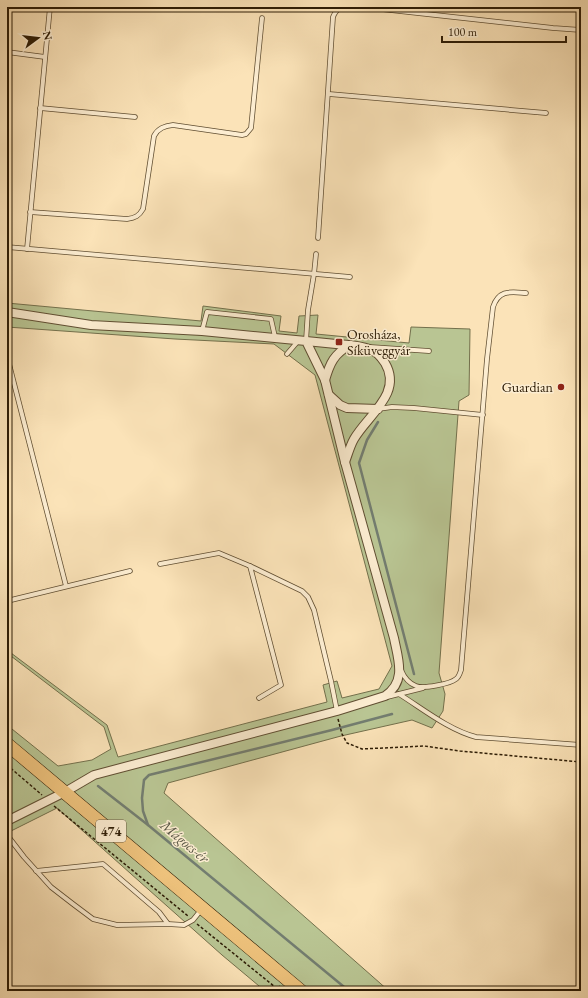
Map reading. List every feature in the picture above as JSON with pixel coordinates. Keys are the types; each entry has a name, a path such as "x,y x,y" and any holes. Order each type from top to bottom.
{"main road":[{"name":"474","path":"7,744 301,991"}],"street":[{"path":"7,312 91,325 302,340 361,346 371,349 382,359 389,371 390,385 388,392 378,409 364,424 354,440 345,462"},
{"path":"7,822 94,775 337,711 385,696 393,690 399,678 400,666 394,638 345,462 325,380 302,340"},
{"path":"325,380 333,360 342,350 350,345"},
{"path":"329,394 340,405 347,408 378,409"}],"lane":[{"path":"27,249 50,7"},
{"path":"318,238 329,94 333,17 338,9 342,7"},
{"path":"363,7 581,30"},
{"path":"30,212 127,219 133,218 141,213 143,209 154,136 160,129 173,125 242,136 246,134 251,128 262,18"},
{"path":"7,52 45,57"},
{"path":"329,94 546,113"},
{"path":"40,108 135,117"},
{"path":"7,247 350,277"},
{"path":"287,354 302,340 314,274 316,254"},
{"path":"374,700 454,680 458,677 461,670 487,359 493,307 496,300 501,295 508,292 526,293"},
{"path":"202,332 207,312 271,319 275,338"},
{"path":"361,346 429,351"},
{"path":"7,356 66,586"},
{"path":"7,379 12,377"},
{"path":"378,409 392,407 414,408 483,415"},
{"path":"160,564 219,553 302,591 308,597 314,610 337,711"},
{"path":"250,566 281,685 259,698"},
{"path":"7,601 130,571"},
{"path":"400,666 405,678 411,684 420,687 430,687"},
{"path":"399,694 436,718 469,735 581,745"},
{"path":"7,834 24,857 51,887 93,919 117,925 184,925 193,920 202,908"},
{"path":"36,871 104,864 159,912 168,924"}],"path":[{"path":"340,724 347,743 362,749 424,746 460,752 581,762"},
{"path":"7,765 48,801 280,991"}],"green space":[{"path":"7,303 201,321 203,306 281,316 279,331 297,333 299,316 318,315 316,334 409,343 411,327 470,329 469,395 459,401 439,673 445,694 443,711 432,728 412,720 341,736 168,783 164,793 389,991 265,991 222,955 57,808 7,833 7,725 58,766 92,760 111,749 104,727 7,653 7,650 107,725 118,757 327,702 323,685 337,681 342,698 379,689 392,666 315,375 274,344 175,339 7,327"}],"waterway":[{"path":"378,422 367,440 359,463 414,674"},
{"name":"Mágocs-ér","path":"349,991 148,825 143,811 142,798 144,780 149,775 392,714"},
{"path":"98,786 148,825"}],"place":[{"name":"Orosháza, Síküveggyár","path":"339,342"},
{"name":"Guardian","path":"561,387"}]}
